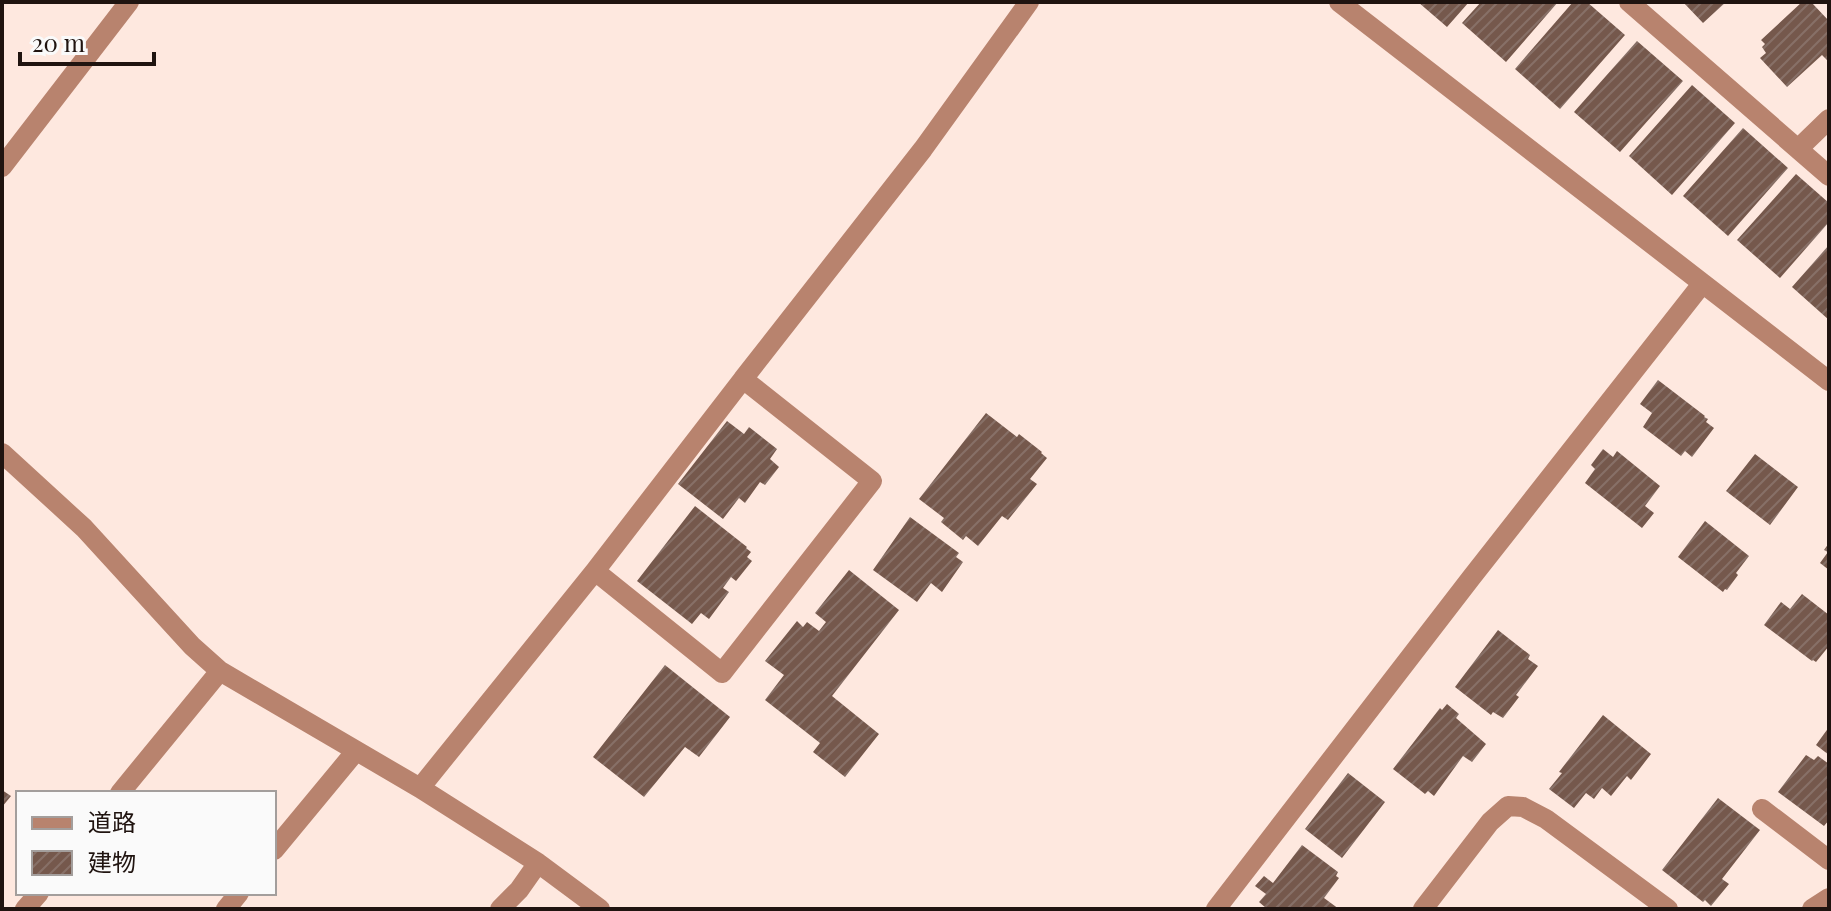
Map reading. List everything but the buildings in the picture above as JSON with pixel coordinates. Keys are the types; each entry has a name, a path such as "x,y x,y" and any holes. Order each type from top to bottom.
{"street":[{"path":"2,167 129,2"},
{"path":"420,788 595,571 923,149 1029,2"},
{"path":"1339,2 1829,381"},
{"path":"1629,2 1829,176"},
{"path":"1798,149 1829,119"},
{"path":"1216,909 1702,284"},
{"path":"595,571 722,673 863,493 872,481 743,379"},
{"path":"2,453 84,528 192,646 220,671 420,788 538,863 600,909"},
{"path":"122,791 220,671"},
{"path":"276,848 356,751"},
{"path":"1423,909 1490,822 1508,806 1523,807 1546,819 1668,909"},
{"path":"1762,809 1829,860"},
{"path":"500,909 519,890 538,863"},
{"path":"1812,909 1829,898"}]}
